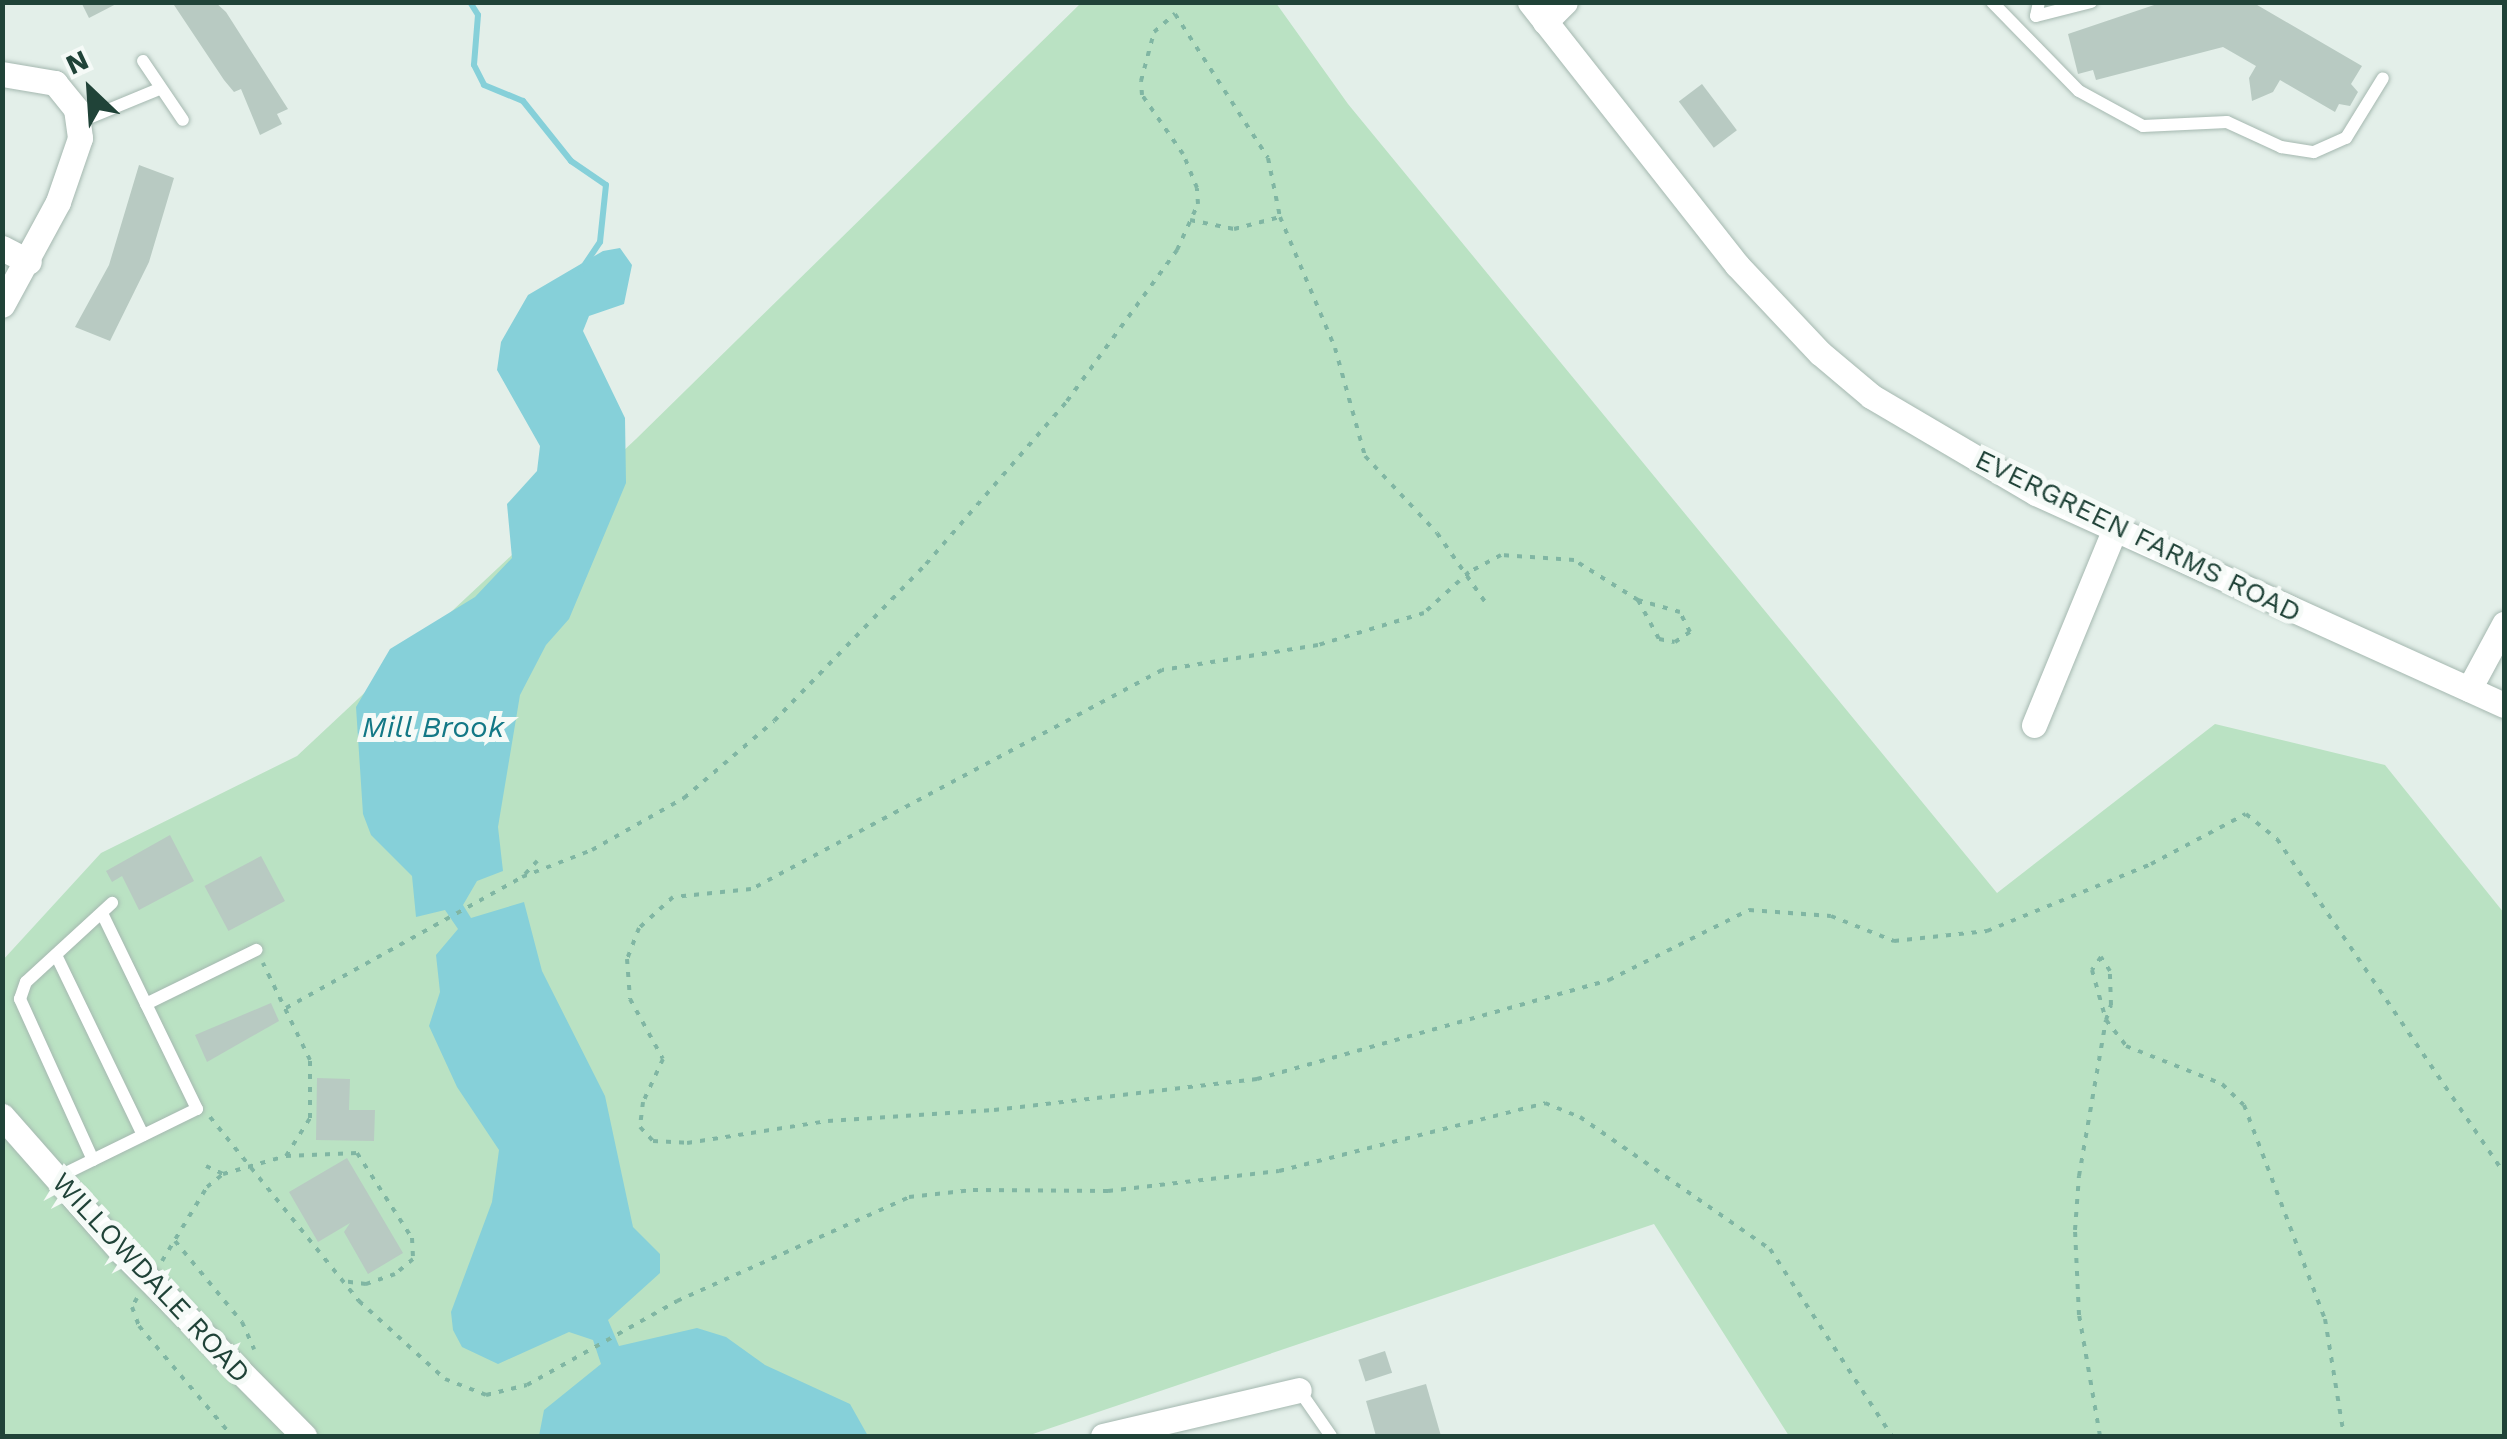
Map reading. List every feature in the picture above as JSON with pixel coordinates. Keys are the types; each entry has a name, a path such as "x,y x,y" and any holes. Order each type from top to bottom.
{"street":[{"path":"1537,12 1566,2"},
{"name":"EVERGREEN FARMS ROAD","path":"1537,12 1737,265 1820,353 1918,426 2114,531 2504,705"},
{"path":"2,306 29,262 73,163 78,122 56,83 4,70"},
{"path":"2,248 29,262"},
{"path":"2034,725 2114,531"},
{"path":"2469,689 2504,624"},
{"name":"WILLOWDALE ROAD","path":"2,1116 150,1280 304,1436"},
{"path":"1103,1436 1299,1390"}],"lane":[{"path":"1992,2 2018,34 2079,90 2129,120 2154,128 2227,122 2302,151 2346,138 2383,78"},
{"path":"2018,34 2038,9 2091,2"},
{"path":"143,61 183,120"},
{"path":"78,122 159,89"},
{"path":"56,1178 198,1109 146,1004 108,909 26,982 20,1008 93,1160"},
{"path":"146,1004 256,950"},
{"path":"56,956 143,1135"},
{"path":"1299,1390 1332,1436"}],"path":[{"path":"286,1008 447,923 522,878 642,824 712,778 774,721 926,564 1067,401 1138,311 1198,204 1192,174 1142,95 1154,32 1175,14 1263,148 1280,217 1334,348 1364,456 1469,572 1488,606"},
{"path":"1190,220 1234,229 1280,217"},
{"path":"1638,600 1663,642 1690,632 1680,612 1638,600 1565,558 1512,553 1469,572 1430,609 1389,627 1162,670 762,884 663,902 639,928 627,959 628,991 663,1059 640,1112 643,1133 660,1143 687,1142 828,1120 994,1110 1257,1079 1609,980 1749,910 1830,916 1904,942 1987,930 2151,864 2246,814 2277,840 2504,1173"},
{"path":"522,878 537,861"},
{"path":"256,950 286,1008 313,1074 310,1118 286,1156"},
{"path":"2100,1436 2079,1315 2075,1230 2106,1020 2111,978 2101,958 2092,970 2106,1020 2126,1046 2222,1084 2244,1105 2325,1319 2344,1436"},
{"path":"198,1109 256,1169 342,1280 427,1364 475,1394 517,1390 616,1334 908,1197 973,1190 1108,1191 1279,1170 1545,1103 1580,1118 1770,1249 1892,1436"},
{"path":"206,1166 223,1174 256,1169 286,1156 357,1152 412,1238 413,1259 395,1274 366,1284 342,1280"},
{"path":"223,1174 200,1196 132,1307 134,1318 232,1436"}],"green space":[{"path":"1081,3 1276,3 1348,104 1997,893 2215,724 2385,765 2504,913 2504,1436 1789,1436 1654,1224 1027,1436 3,1436 2,961 101,853 297,756 636,439"}],"water":[{"name":"Mill Brook","path":"620,248 632,265 624,304 589,316 583,331 625,418 626,483 569,619 546,645 520,695 498,827 503,871 477,881 463,905 471,918 524,902 542,971 605,1096 633,1227 660,1254 660,1273 608,1320 619,1346 697,1328 726,1337 765,1365 850,1404 868,1436 539,1436 544,1410 601,1364 593,1340 569,1332 498,1364 462,1347 453,1330 451,1312 492,1202 499,1150 457,1087 429,1026 440,992 436,955 458,929 445,910 416,917 412,876 371,835 363,814 356,707 390,649 475,597 512,558 507,504 537,471 540,446 497,370 501,342 528,295 603,251"}],"building":[{"path":"81,2 120,2 89,18"},
{"path":"172,2 215,2 226,12 288,109 277,114 282,124 260,135 241,89 234,92 224,80"},
{"path":"2163,2 2252,2 2362,66 2351,84 2358,92 2350,106 2339,104 2335,112 2280,80 2273,92 2252,101 2249,78 2256,66 2223,47 2096,80 2093,70 2078,74 2068,34"},
{"path":"1702,84 1737,130 1714,148 1679,101"},
{"path":"139,165 174,178 149,262 110,341 75,327 109,265"},
{"path":"170,835 194,881 139,910 122,876 112,882 106,871"},
{"path":"261,856 285,901 228,931 204,886"},
{"path":"271,1003 279,1021 207,1062 195,1035"},
{"path":"317,1078 350,1079 349,1110 375,1110 374,1141 316,1140"},
{"path":"347,1158 403,1253 368,1274 344,1232 350,1223 318,1242 289,1192"},
{"path":"1385,1351 1392,1373 1365,1382 1358,1360"},
{"path":"1426,1384 1441,1436 1376,1436 1366,1401"}],"waterway":[{"name":"Mill Brook","path":"470,2 478,15 474,65 484,85 523,101 571,161 606,185 600,242 581,270"}]}
